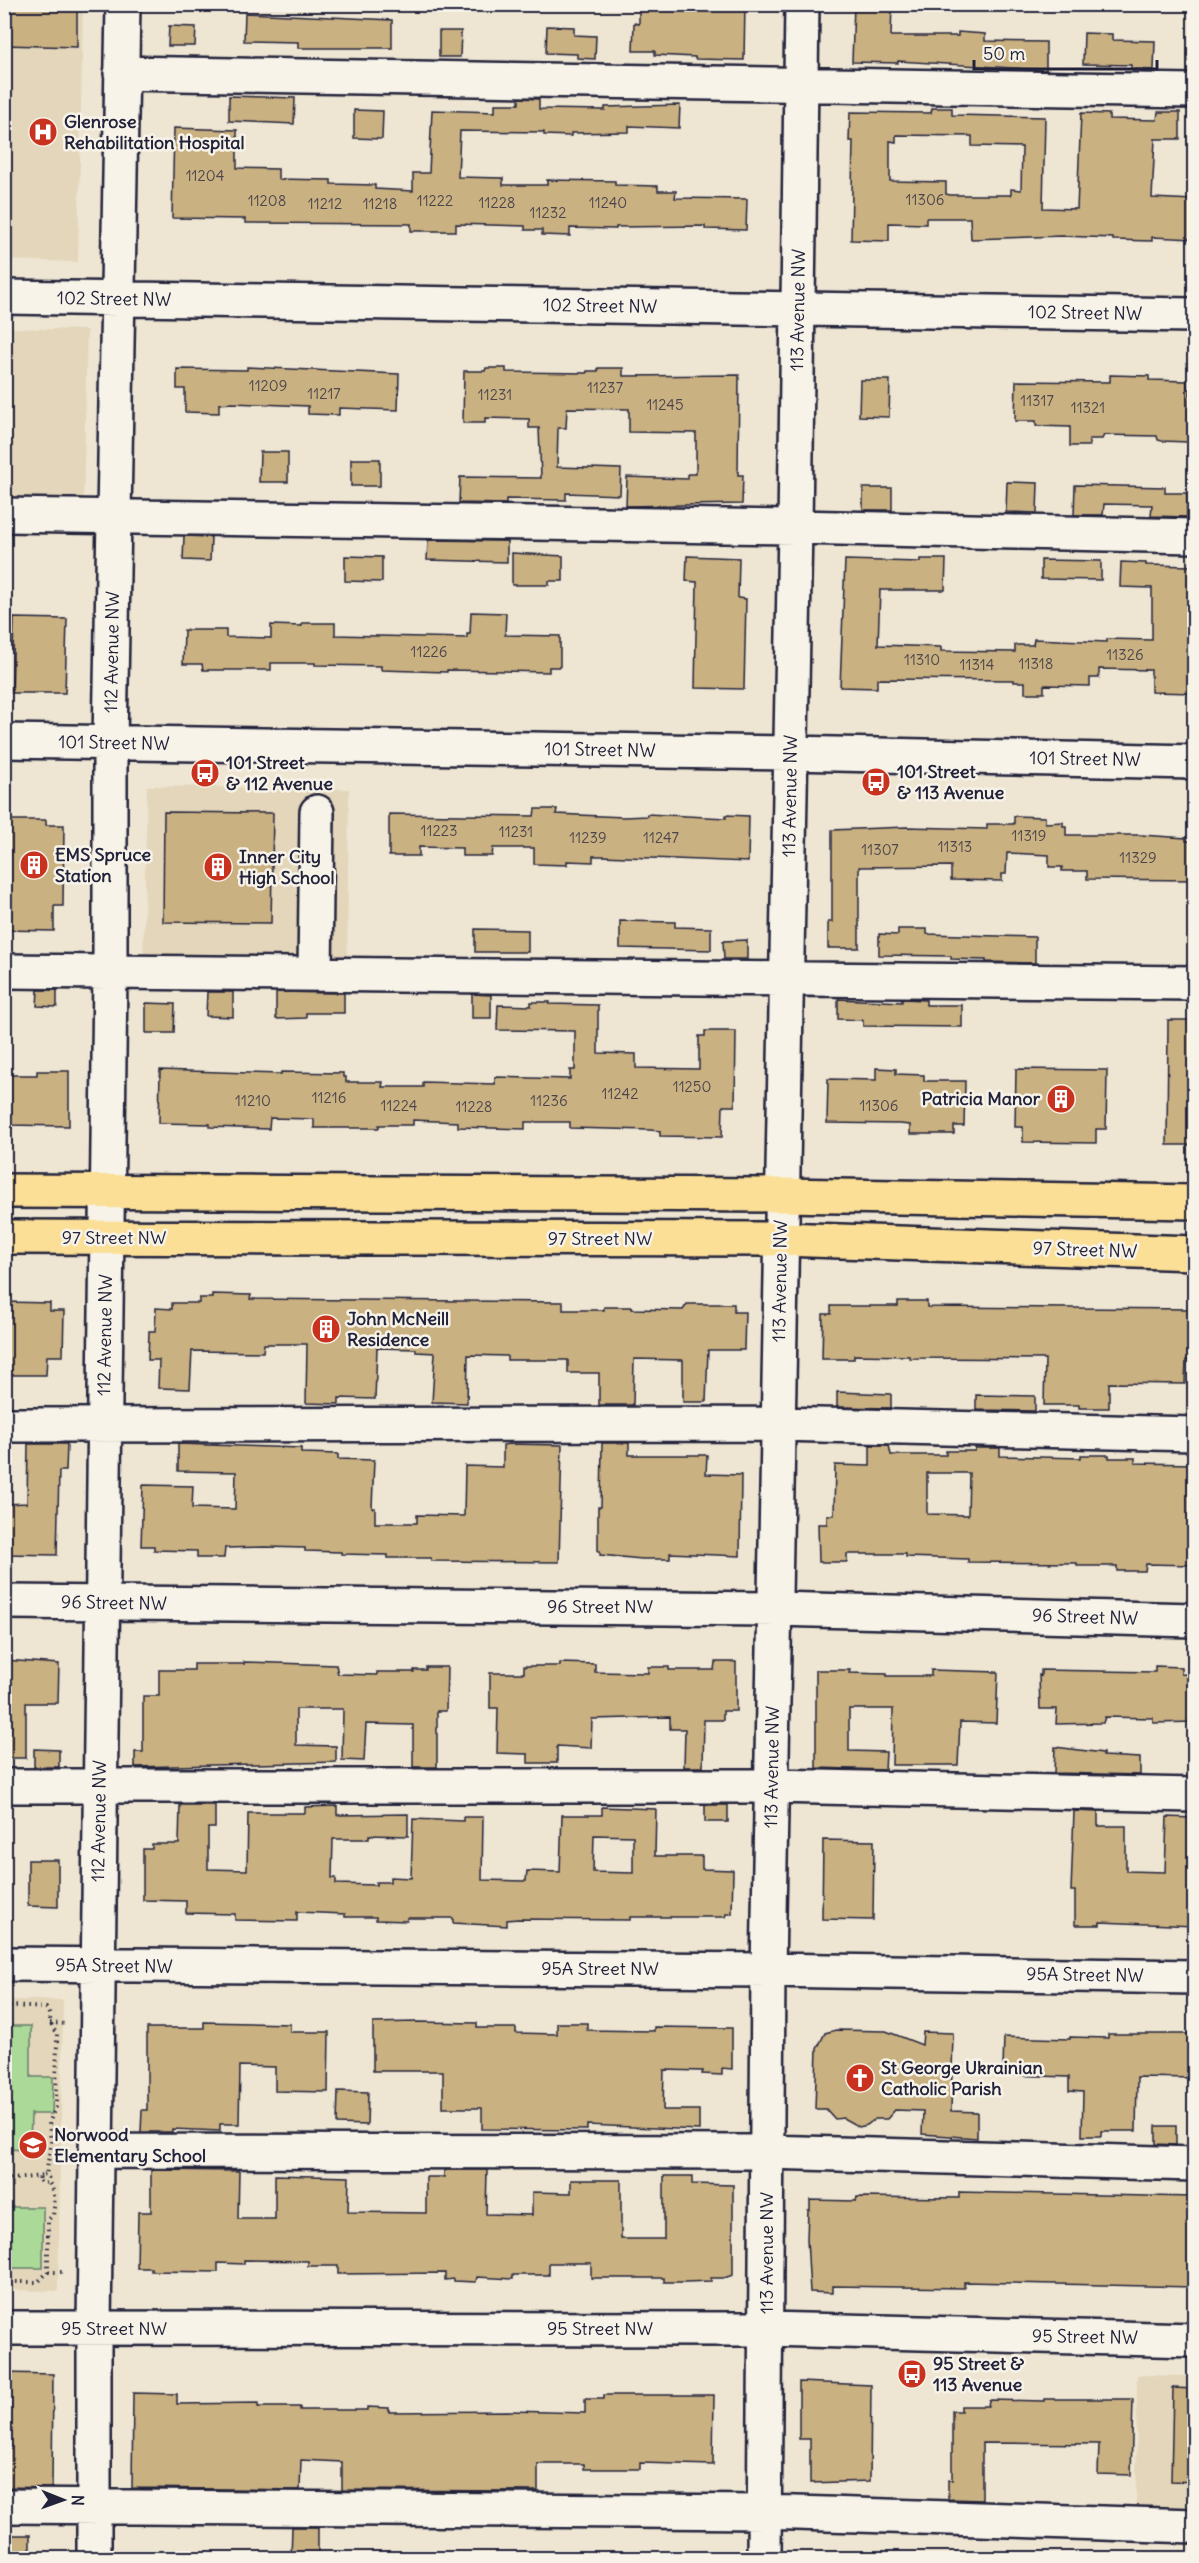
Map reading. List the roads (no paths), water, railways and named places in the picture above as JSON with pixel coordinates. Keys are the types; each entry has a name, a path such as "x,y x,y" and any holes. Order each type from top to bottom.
{"main road":[{"path":"4,1191 782,1195 1194,1202"},
{"name":"97 Street NW","path":"4,1237 781,1239 1194,1253"}],"street":[{"name":"112 Avenue NW","path":"94,2559 94,2330 110,972 110,742 123,4"},
{"name":"113 Avenue NW","path":"764,2559 768,1970 799,309 802,4"},
{"path":"120,73 1194,91"},
{"name":"102 Street NW","path":"4,297 1194,315"},
{"path":"4,515 795,527 1194,536"},
{"name":"101 Street NW","path":"4,741 790,753 1194,762"},
{"path":"315,974 317,812"},
{"path":"4,971 1194,983"},
{"path":"4,1425 778,1424 1194,1434"},
{"name":"96 Street NW","path":"4,1602 775,1609 1194,1620"},
{"path":"4,1786 772,1786 1194,1795"},
{"name":"95A Street NW","path":"4,1964 768,1970 1194,1977"},
{"path":"96,2151 767,2152 1194,2164"},
{"name":"95 Street NW","path":"4,2328 94,2330 767,2329 1194,2340"},
{"path":"4,2506 765,2512 1194,2526"}],"place":[{"name":"Glenrose Rehabilitation Hospital","path":"43,132"},
{"name":"101 Street & 112 Avenue","path":"205,773"},
{"name":"101 Street & 113 Avenue","path":"876,782"},
{"name":"EMS Spruce Station","path":"34,865"},
{"name":"Inner City High School","path":"218,867"},
{"name":"Patricia Manor","path":"1061,1099"},
{"name":"John McNeill Residence","path":"326,1329"},
{"name":"St George Ukrainian Catholic Parish","path":"860,2078"},
{"name":"Norwood Elementary School","path":"33,2145"},
{"name":"95 Street & 113 Avenue","path":"912,2374"}]}
